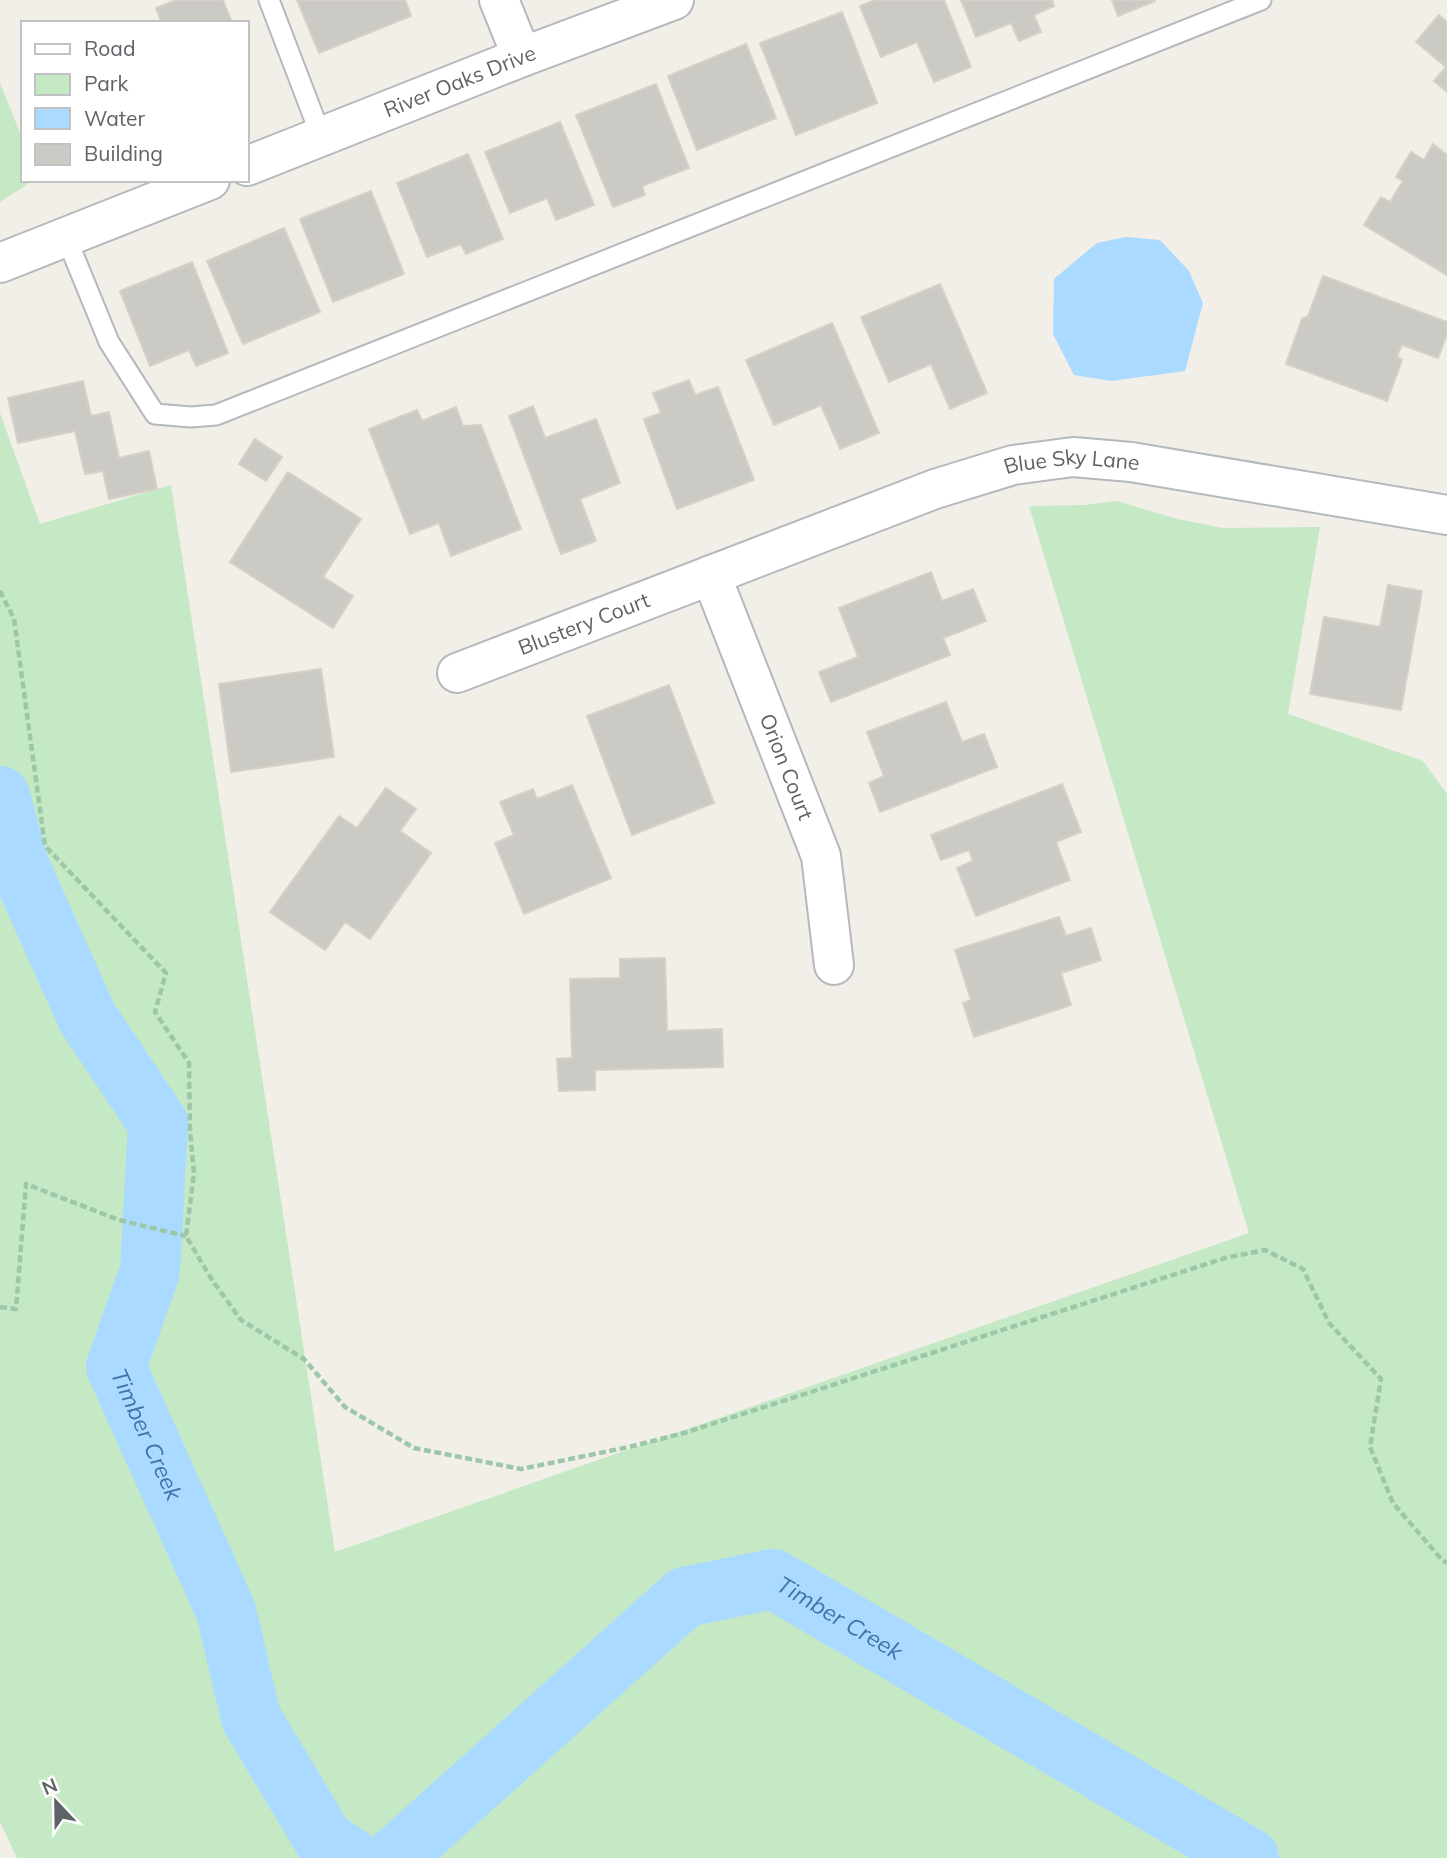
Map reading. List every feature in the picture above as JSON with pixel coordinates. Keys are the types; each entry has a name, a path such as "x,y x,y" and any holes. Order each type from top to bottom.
{"street":[{"path":"499,0 522,58"},
{"name":"River Oaks Drive","path":"248,166 674,0"},
{"path":"0,263 205,182"},
{"name":"Blue Sky Lane","path":"711,575 935,489 1013,465 1073,457 1131,462 1447,515"},
{"name":"Blustery Court","path":"457,673 711,575"},
{"name":"Orion Court","path":"711,575 821,856 834,965"}],"lane":[{"path":"269,0 321,136"},
{"path":"66,237 109,342 155,414 191,417 216,415 1261,0"}],"path":[{"path":"0,591 13,619 45,846 166,974 155,1012 189,1063 190,1131 194,1172 186,1236 212,1280 241,1320 304,1359 345,1407 414,1448 521,1469 684,1433 1225,1258 1265,1250 1303,1269 1329,1323 1381,1379 1370,1447 1393,1503 1447,1563"},
{"path":"0,1307 16,1309 26,1184 119,1220 186,1236"}],"green space":[{"path":"0,83 21,135 21,182 31,182 0,202"},
{"path":"0,413 40,524 171,485 335,1552 1249,1233 1029,506 1084,505 1117,501 1177,519 1223,528 1320,527 1288,714 1423,761 1447,794 1447,1858 17,1858 0,1822"}],"water":[{"path":"1126,237 1160,240 1189,271 1203,303 1185,371 1111,381 1074,375 1053,334 1054,279 1097,243"}],"building":[{"path":"176,0 223,0 231,21 161,21 156,8"},
{"path":"297,0 405,0 411,16 319,53"},
{"path":"875,0 944,0 971,67 934,82 917,42 881,57 860,6"},
{"path":"961,0 1052,0 1054,6 1034,15 1041,32 1019,41 1011,23 976,37"},
{"path":"1112,0 1155,0 1155,1 1118,16"},
{"path":"842,12 877,103 796,135 760,43"},
{"path":"1439,15 1447,22 1447,92 1434,81 1446,67 1416,42"},
{"path":"746,44 776,118 697,150 668,76"},
{"path":"656,84 689,168 642,186 645,195 613,207 576,115"},
{"path":"560,122 594,205 556,220 547,198 510,213 485,152"},
{"path":"1433,144 1447,155 1447,275 1364,225 1381,197 1390,202 1403,181 1396,177 1411,152 1424,160"},
{"path":"468,154 503,239 466,254 461,244 427,257 397,183"},
{"path":"371,191 404,274 333,302 300,219"},
{"path":"284,228 320,312 243,344 207,261"},
{"path":"192,262 228,353 196,366 189,350 150,366 120,291"},
{"path":"1323,276 1447,322 1447,334 1438,358 1402,345 1397,356 1402,360 1387,401 1286,364 1302,319 1308,316"},
{"path":"940,284 987,393 950,409 931,364 889,382 861,317"},
{"path":"832,323 879,433 840,449 821,405 774,425 746,360"},
{"path":"689,380 695,395 718,387 754,480 677,509 644,419 661,413 653,393"},
{"path":"83,381 91,416 109,412 119,458 149,451 157,489 109,499 103,471 85,474 75,431 18,443 8,398"},
{"path":"533,406 545,438 596,419 620,483 580,499 596,541 561,554 509,416"},
{"path":"456,407 463,426 481,425 521,529 451,556 439,523 410,534 369,429 417,410 422,421"},
{"path":"255,439 282,457 266,481 239,464"},
{"path":"288,472 361,519 323,577 353,596 333,628 230,562"},
{"path":"931,572 942,601 973,589 986,621 943,638 950,655 831,702 819,672 858,657 839,608"},
{"path":"1388,585 1422,591 1401,710 1310,694 1324,617 1380,627"},
{"path":"321,669 334,757 231,772 219,684"},
{"path":"669,685 714,803 632,835 587,716"},
{"path":"946,702 962,742 984,734 997,767 880,812 869,783 884,776 867,732"},
{"path":"1062,784 1081,832 1056,842 1070,880 976,916 957,868 973,861 969,850 941,860 931,835"},
{"path":"572,785 611,878 524,914 495,843 514,835 500,802 533,789 537,799"},
{"path":"386,788 416,809 400,831 431,853 370,939 345,922 325,950 270,912 339,816 357,828"},
{"path":"1059,917 1066,936 1091,928 1101,960 1061,973 1071,1005 974,1037 963,1003 971,1000 955,950"},
{"path":"665,958 667,1031 722,1029 723,1067 595,1070 595,1090 559,1091 557,1059 572,1058 570,979 620,978 620,959"}],"waterway":[{"name":"Timber Creek","path":"0,796 18,863 87,1017 158,1123 150,1271 116,1367 226,1611 251,1718 324,1840 351,1858"},
{"name":"Timber Creek","path":"394,1858 685,1597 773,1579 1249,1858"}]}
